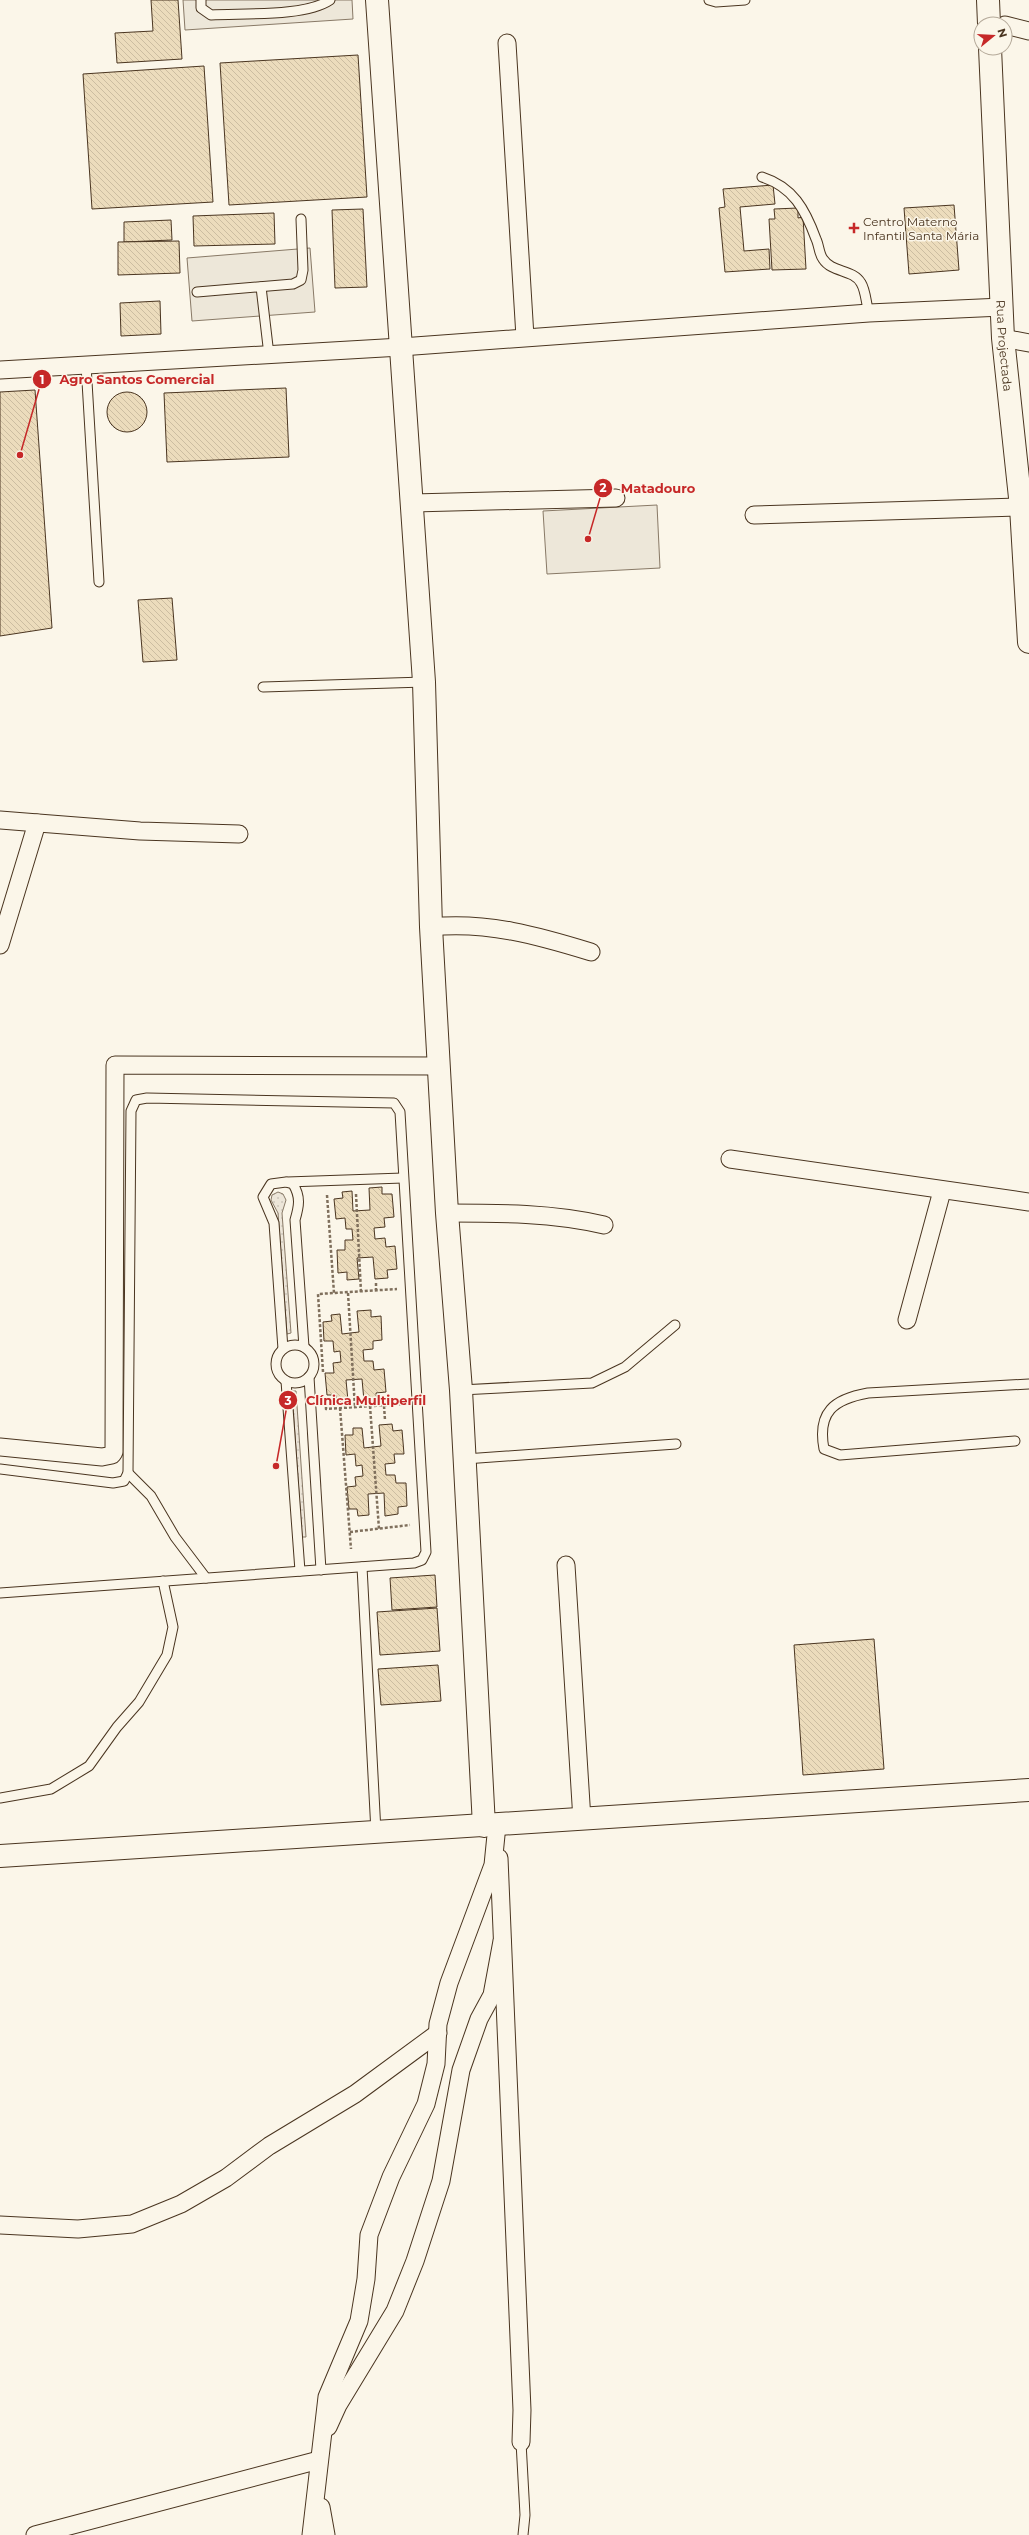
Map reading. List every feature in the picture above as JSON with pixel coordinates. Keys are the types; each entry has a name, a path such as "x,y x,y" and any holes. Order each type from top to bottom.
{"street":[{"path":"311,2535 327,2397 359,2321 366,2278 369,2236 383,2197 426,2104 436,2064 438,2033 449,1983 493,1865 461,1390 447,1213 431,927 424,682 413,503 377,0"},
{"path":"988,0 993,16"},
{"path":"1013,27 1029,30"},
{"path":"507,43 525,337"},
{"name":"Rua Projectada","path":"990,56 1003,338 1021,507 1029,642"},
{"path":"0,370 401,347 869,313 1002,307"},
{"path":"1003,338 1029,343"},
{"path":"413,503 616,498"},
{"path":"754,515 1021,507"},
{"path":"0,820 140,831 239,834"},
{"path":"0,945 37,823"},
{"path":"431,927 452,925 489,927 553,940 591,952"},
{"path":"0,1447 102,1457 112,1455 114,1452 115,1065 438,1066"},
{"path":"730,1159 942,1191 1029,1202"},
{"path":"908,1320 942,1191"},
{"path":"447,1213 519,1213 584,1220 604,1225"},
{"path":"566,1565 582,1820"},
{"path":"0,1856 490,1826 1029,1790"},
{"path":"490,1826 502,1941 522,2410 521,2442"},
{"path":"326,2535 320,2503 319,2460 326,2430 338,2405 395,2311 428,2224 441,2181 461,2070 479,2019 492,1995 502,1941"},
{"path":"0,2225 78,2229 132,2224 181,2204 226,2178 269,2146 355,2094 438,2033"},
{"path":"35,2535 319,2460"}],"lane":[{"path":"201,0 201,8 210,14 302,10 319,7 330,0"},
{"path":"709,0 716,2 745,0"},
{"path":"762,177 778,182 806,212 822,259 830,268 851,274 861,283 869,313"},
{"path":"197,292 294,284 301,280 303,270 301,218"},
{"path":"261,287 269,355"},
{"path":"86,365 100,582"},
{"path":"263,687 424,682"},
{"path":"0,1469 113,1482 124,1482 128,1473 131,1110 136,1100 147,1098 394,1103 400,1112 426,1552 422,1560 414,1563 0,1593"},
{"path":"283,1349 274,1222 263,1197 271,1184 286,1182 403,1178"},
{"path":"286,1182 293,1184 298,1192 300,1203 294,1220 304,1347"},
{"path":"461,1390 592,1383 625,1367 675,1325"},
{"path":"300,1571 286,1381 276,1368 276,1359 283,1349 295,1344 304,1347 309,1351 314,1362 309,1377 321,1570"},
{"path":"286,1381 299,1383 309,1377"},
{"path":"1015,1441 840,1455 824,1449 821,1432 825,1417 835,1404 851,1396 868,1393 1029,1384"},
{"path":"465,1459 676,1444"},
{"path":"128,1473 151,1496 175,1537 206,1578"},
{"path":"362,1567 376,1832"},
{"path":"0,1798 51,1789 89,1766 117,1727 139,1702 167,1655 173,1627 163,1581"},
{"path":"521,2442 525,2515 523,2535"}],"path":[{"path":"326,1187 334,1293"},
{"path":"356,1191 361,1292"},
{"path":"376,1283 376,1290"},
{"path":"324,1378 318,1294 403,1289"},
{"path":"348,1293 355,1408"},
{"path":"326,1401 326,1409 411,1404"},
{"path":"370,1406 379,1529"},
{"path":"384,1406 385,1420"},
{"path":"340,1408 351,1549"},
{"path":"350,1532 412,1525"},
{"path":"344,1549 358,1548"}],"shaded area":[{"path":"183,0 352,0 353,19 185,30"},
{"path":"310,248 315,312 192,321 187,258"},
{"path":"657,505 660,568 547,574 543,511"},
{"path":"278,1192 283,1194 286,1200 282,1213 291,1333 287,1334 278,1213 271,1200 272,1195"},
{"path":"292,1391 296,1391 306,1537 302,1537"}],"building":[{"path":"151,0 178,0 182,59 117,63 115,33 153,31"},
{"path":"358,55 367,197 229,205 220,63"},
{"path":"204,66 213,202 92,209 83,74"},
{"path":"773,185 775,204 740,207 744,251 769,249 770,269 725,272 719,208 725,207 723,189"},
{"path":"954,205 959,270 909,274 904,208"},
{"path":"798,208 798,218 803,217 806,269 772,270 769,219 775,219 774,209"},
{"path":"363,209 367,287 335,288 332,210"},
{"path":"274,213 275,244 194,246 193,216"},
{"path":"171,220 172,240 124,242 124,222"},
{"path":"179,241 180,273 118,275 118,242"},
{"path":"160,301 161,334 121,336 120,303"},
{"path":"286,388 289,457 167,462 164,393"},
{"path":"35,390 52,628 0,636 0,392"},
{"path":"127,392 135,394 141,398 145,404 147,412 145,420 141,426 135,430 127,432 119,430 113,426 109,420 107,412 109,404 113,398 119,394"},
{"path":"172,598 177,660 143,662 138,600"},
{"path":"382,1187 382,1194 392,1194 394,1217 384,1218 385,1227 374,1228 375,1239 385,1238 386,1247 395,1246 397,1269 387,1270 388,1278 375,1279 373,1257 357,1258 359,1279 347,1280 347,1272 338,1273 337,1250 345,1250 345,1240 353,1240 352,1229 346,1229 345,1218 336,1219 334,1199 343,1198 342,1192 352,1191 353,1211 370,1210 369,1188"},
{"path":"371,1310 371,1317 381,1316 382,1340 373,1341 373,1349 363,1350 364,1361 373,1361 374,1370 384,1369 386,1392 376,1393 377,1401 364,1401 362,1379 346,1380 348,1401 336,1402 336,1395 327,1395 325,1373 334,1373 333,1363 341,1362 340,1351 334,1352 333,1341 324,1341 323,1322 332,1321 331,1315 340,1314 342,1334 359,1332 357,1311"},
{"path":"392,1424 393,1431 402,1430 404,1454 394,1454 395,1463 385,1464 386,1475 395,1475 396,1483 406,1483 407,1506 398,1507 398,1514 385,1516 384,1493 368,1494 369,1515 358,1516 357,1509 349,1509 347,1487 356,1486 355,1477 363,1476 362,1465 356,1466 355,1454 346,1455 345,1435 353,1435 353,1428 362,1428 364,1448 381,1446 379,1425"},
{"path":"435,1575 437,1607 392,1610 390,1578"},
{"path":"437,1608 440,1651 380,1655 377,1612"},
{"path":"874,1639 884,1769 803,1775 794,1645"},
{"path":"438,1665 441,1701 381,1705 378,1669"}],"place":[{"name":"Centro Materno Infantil Santa Mária","path":"854,228"},
{"name":"Agro Santos Comercial","path":"20,455"},
{"name":"Matadouro","path":"588,539"},
{"name":"Clínica Multiperfil","path":"276,1466"}]}
